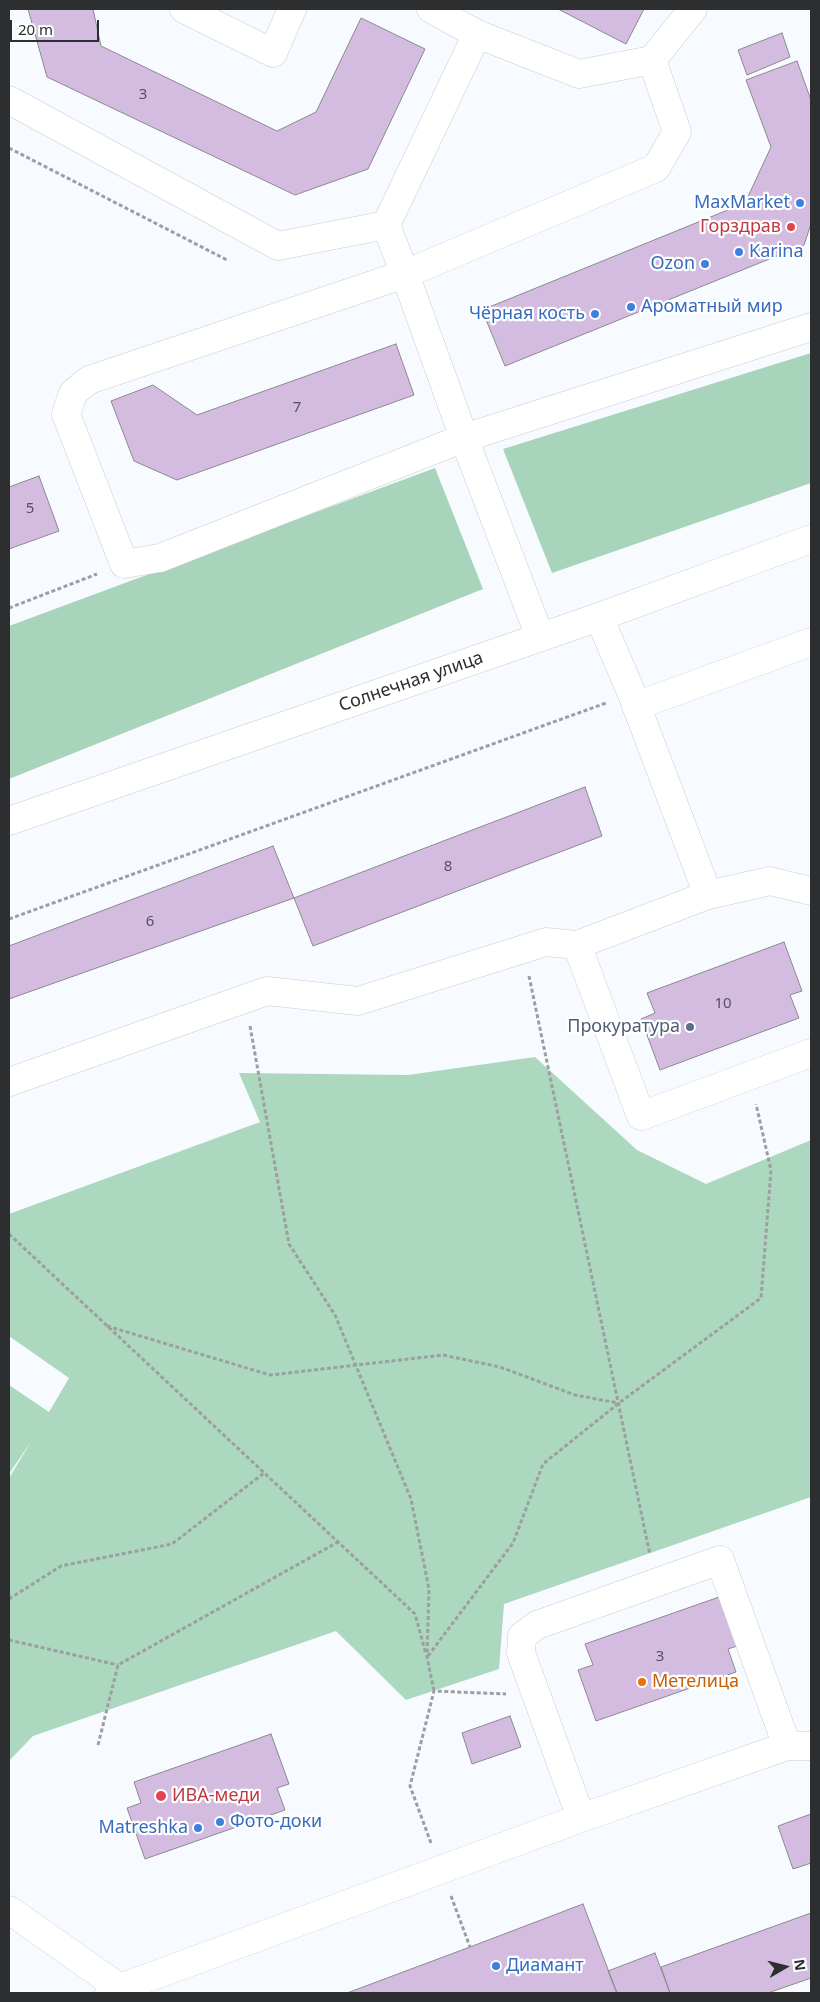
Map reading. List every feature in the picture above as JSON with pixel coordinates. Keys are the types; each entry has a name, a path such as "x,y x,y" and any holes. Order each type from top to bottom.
{"main road":[{"path":"184,9 273,53 292,9"},
{"path":"431,9 477,34 579,74 652,60 693,9"},
{"path":"477,34 386,225 406,274 464,438 540,637"},
{"path":"652,60 677,132 656,168 406,274 89,380 73,393 66,414 124,564 160,558 464,438 811,327"},
{"path":"9,100 278,246 386,225"},
{"name":"Солнечная улица","path":"9,821 599,617 811,539"},
{"path":"599,617 634,700 708,895"},
{"path":"634,700 811,642"},
{"path":"9,1082 267,991 358,1001 546,942 577,945 708,895 770,881 811,891"},
{"path":"577,945 640,1116 811,1054"},
{"path":"9,1910 115,1990 581,1818 799,1746 720,1560 537,1625 522,1636 521,1654 581,1818"}],"path":[{"path":"9,148 227,260"},
{"path":"9,608 124,564"},
{"path":"9,919 634,700"},
{"path":"524,948 656,1583"},
{"path":"245,999 289,1244 335,1315 411,1499 428,1590 427,1657"},
{"path":"427,1657 513,1543 544,1464 619,1403 761,1298 771,1170 749,1076"},
{"path":"9,1234 415,1614 434,1691 410,1786 470,1947"},
{"path":"106,1325 270,1374 443,1355 500,1367 575,1394 619,1403"},
{"path":"9,1600 61,1566 172,1544 264,1473"},
{"path":"9,1640 118,1665 338,1542"},
{"path":"98,1745 118,1665"},
{"path":"434,1691 536,1696"}],"green space":[{"path":"811,353 811,483 552,573 503,449"},
{"path":"435,468 483,589 9,779 9,626"},
{"path":"535,1057 637,1150 706,1184 811,1140 811,1497 504,1604 499,1669 406,1700 336,1631 33,1736 9,1761 9,1478 32,1440 9,1474 9,1385 49,1412 69,1378 9,1336 9,1214 260,1122 239,1073 408,1075"}],"building":[{"path":"28,9 93,9 101,46 277,131 316,112 361,18 425,49 368,169 295,195 47,77"},
{"path":"558,9 644,9 626,44"},
{"path":"782,33 790,57 747,75 738,50"},
{"path":"797,61 811,100 811,224 804,245 505,366 482,310 745,203 771,147 746,80"},
{"path":"396,344 414,395 177,480 134,461 111,401 153,385 197,415"},
{"path":"39,476 59,531 9,549 9,487"},
{"path":"585,787 602,836 313,946 294,898"},
{"path":"273,846 294,898 9,999 9,946"},
{"path":"784,942 802,991 790,995 799,1018 660,1070 641,1019 655,1013 647,993"},
{"path":"722,1596 740,1645 728,1649 736,1672 596,1721 578,1670 593,1665 585,1644"},
{"path":"510,1716 521,1747 472,1764 462,1733"},
{"path":"271,1734 289,1784 277,1788 285,1810 145,1859 127,1808 141,1803 134,1782"},
{"path":"811,1814 811,1863 793,1869 778,1826"},
{"path":"583,1904 617,1993 347,1993 470,1947"},
{"path":"811,1913 811,1978 768,1993 670,1993 661,1967"},
{"path":"655,1953 670,1993 617,1993 608,1971"}],"place":[{"name":"MaxMarket","path":"800,203"},
{"name":"Горздрав","path":"791,227"},
{"name":"Karina","path":"739,252"},
{"name":"Ozon","path":"705,264"},
{"name":"Ароматный мир","path":"631,307"},
{"name":"Чёрная кость","path":"595,314"},
{"name":"Прокуратура","path":"690,1027"},
{"name":"Метелица","path":"642,1682"},
{"name":"ИВА-меди","path":"161,1796"},
{"name":"Фото-доки","path":"220,1822"},
{"name":"Matreshka","path":"198,1828"},
{"name":"Диамант","path":"496,1966"}]}
